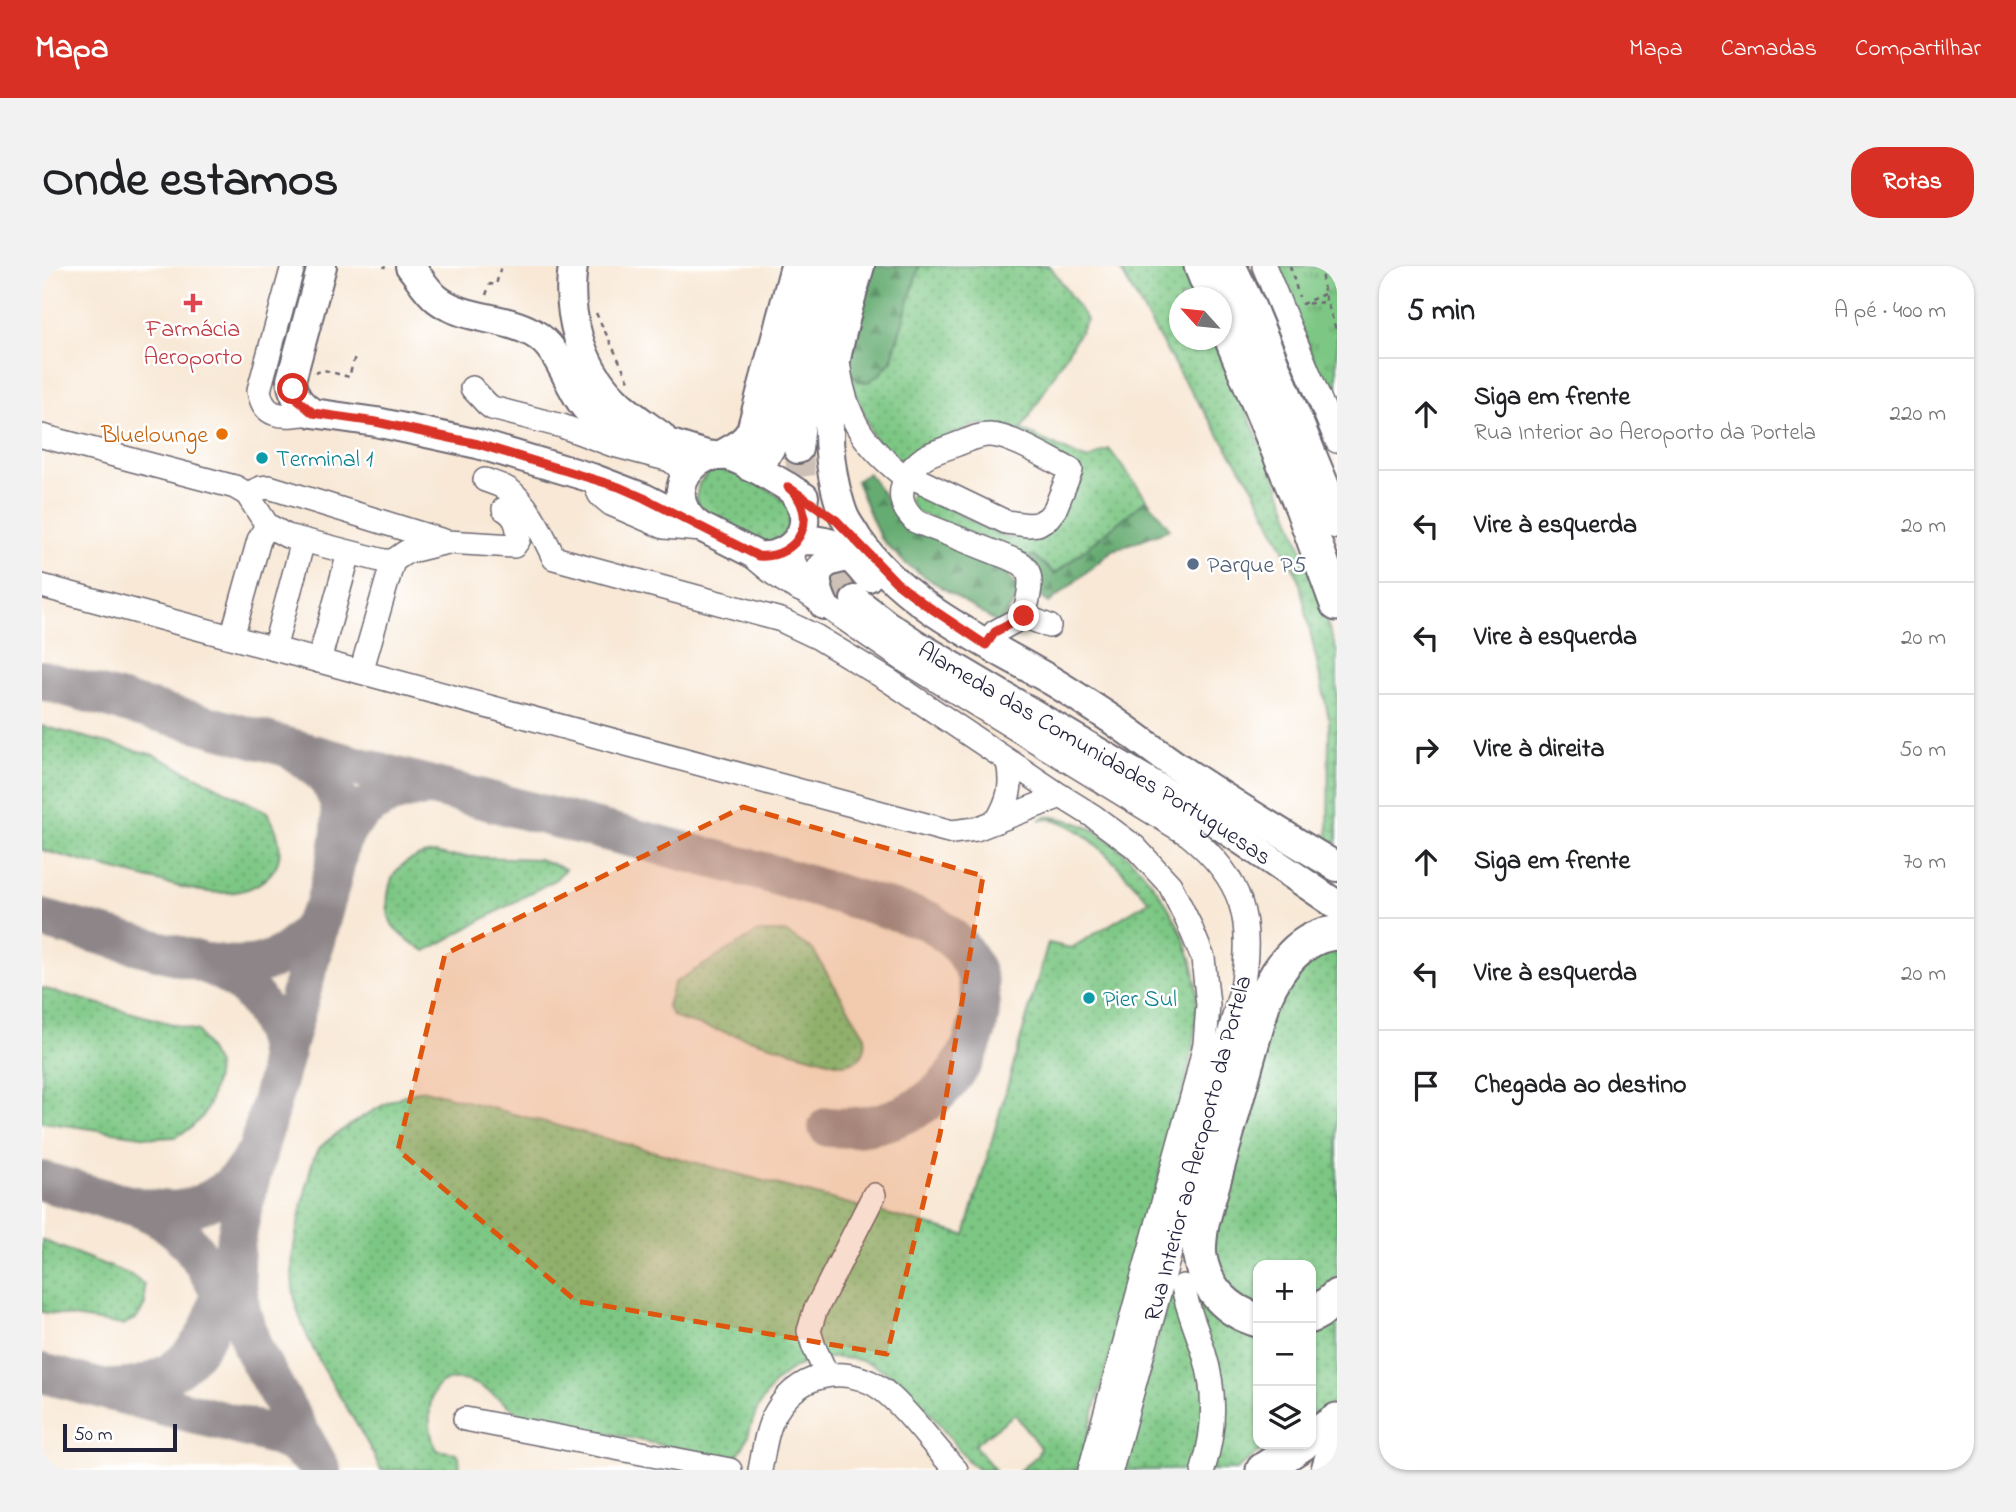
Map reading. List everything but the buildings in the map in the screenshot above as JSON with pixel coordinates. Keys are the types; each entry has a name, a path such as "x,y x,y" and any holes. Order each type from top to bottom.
{"highway":[{"path":"1200,266 1209,287"},
{"path":"1229,266 1235,311 1337,604"},
{"path":"1240,266 1235,311 1337,522"},
{"path":"1253,1319 1244,1316 1222,1301 1208,1282 1199,1256 1202,1223 1265,997 1275,974 1293,953 1313,940 1337,933"},
{"path":"1316,1313 1337,1296"},
{"path":"1316,1435 1337,1420"},
{"path":"1316,1436 1337,1425"},
{"path":"1263,1470 1294,1449"}],"main road":[{"path":"313,413 304,408 295,395 291,380 322,266"},
{"path":"750,467 766,456 775,440 814,266"},
{"path":"822,266 826,304"},
{"path":"798,449 806,389 836,266"},
{"name":"Alameda das Comunidades Portuguesas","path":"860,266 832,375 828,435 834,479 859,555 986,645 1054,682 1175,765 1337,867"},
{"path":"393,267 444,304 531,331 544,339 554,352 580,402 599,420 628,433 715,456 728,456 788,487 836,520 887,595 969,651 1103,732 1175,784 1206,816"},
{"path":"702,527 688,518 684,510 681,494 684,478 694,464 737,447 751,431 760,377 790,268"},
{"path":"572,273 572,309 578,337 588,362 613,398 671,444"},
{"name":"Rua Interior ao Aeroporto da Portela","path":"313,413 376,422 478,444 592,478 644,498 748,552"},
{"path":"748,552 767,557 781,554 794,544 803,527 803,507 788,487"},
{"path":"794,544 824,540 859,555"},
{"path":"816,599 816,580 824,564 831,560 859,555"},
{"name":"Alameda das Comunidades Portuguesas","path":"855,600 917,645 1206,816 1337,905"}],"street":[{"path":"293,266 259,390 264,407 270,412 284,416 313,413"},
{"path":"1264,266 1337,441"},
{"path":"838,347 843,394 855,425 875,452 907,477 1006,522 1028,525 1038,524 1048,518 1055,509 1071,470 1002,436 990,435 978,436 926,456 907,477 902,484 901,495 905,508 915,521 1026,567 1030,589 1024,616 995,632 986,645"},
{"path":"472,388 492,408 562,426 613,445 670,460 678,466 684,478"},
{"path":"42,436 235,487 247,494 267,525 279,533 371,559 394,561"},
{"path":"485,481 515,494 541,531 554,558"},
{"path":"247,494 261,488 269,488 447,542 514,546 781,620 828,643 888,680 1093,816 1135,847 1170,886 1203,958 1208,1006 1205,1044 1090,1470"},
{"path":"505,509 514,516 518,529 519,539 514,546"},
{"path":"232,637 259,540 267,525"},
{"path":"274,649 303,541"},
{"path":"361,672 394,561 406,552 447,542"},
{"path":"794,544 794,562 816,599"},
{"name":"Rua Interior ao Aeroporto da Portela","path":"748,552 769,571 816,599 907,662 1189,835 1218,862 1239,898 1247,938 1242,987 1111,1470"},
{"path":"320,661 349,553"},
{"path":"42,586 952,832 976,829 1061,796"},
{"path":"1024,616 1049,626"},
{"path":"997,821 1007,804 1012,779 1009,762"},
{"path":"827,1375 809,1331 815,1311 874,1195"},
{"path":"1183,1286 1205,1355 1214,1404 1208,1453 1203,1470"},
{"path":"761,1470 775,1413 788,1396 807,1382 827,1375 847,1375 871,1382 891,1396 956,1470"},
{"path":"465,1419 730,1470"}],"path":[{"path":"486,298 489,284 496,285 501,266"},
{"path":"1320,266 1326,302 1337,332"},
{"path":"1324,294 1302,304 1326,302"},
{"path":"592,308 630,383"}],"highlighted area":[{"path":"743,807 983,876 940,1134 887,1354 576,1301 398,1150 445,954"}],"green space":[{"path":"867,266 919,266 891,361 879,375 867,382 859,381 845,368"},
{"path":"919,266 1050,266 1087,320 1021,430 1087,460 1109,449 1147,499 1055,574 1033,555 1029,558 914,511 909,499 913,491 1010,539 1037,527 1077,472 1021,434 978,424 953,434 906,460 893,460 873,436 845,368 852,375 879,375 891,361"},
{"path":"1118,266 1183,266 1192,287 1169,287 1169,350 1219,350 1277,481 1337,652 1337,845 1328,841 1329,719 1299,579 1253,487 1181,376"},
{"path":"1275,266 1323,266 1337,284 1337,416"},
{"path":"731,470 781,498 790,516 784,534 764,545 707,517 696,498 699,483 710,472"},
{"path":"868,473 906,526 999,566 1009,576 1021,593 999,624 907,565 880,538 856,481"},
{"path":"1147,499 1170,529 1113,550 1049,603 1040,596 1029,558 1033,555 1055,574"},
{"path":"42,726 154,755 267,812 280,847 278,861 272,873 247,889 224,893 201,891 42,850"},
{"path":"1047,816 1092,829 1112,842 1149,879 1178,925 1195,974 1197,998 1193,1043 1184,1087 1078,1470 1020,1470 1037,1456 1040,1448 1015,1414 974,1445 995,1470 979,1470 969,1462 917,1398 893,1377 868,1363 834,1358 813,1360 786,1373 775,1383 755,1415 744,1445 734,1458 537,1420 516,1411 481,1386 450,1380 441,1383 435,1390 430,1410 431,1432 436,1450 456,1453 459,1456 460,1470 381,1470 316,1355 295,1300 292,1270 295,1239 311,1168 316,1153 322,1146 343,1129 384,1105 410,1093 425,1090 965,1235 1048,943 1071,948 1149,901 1094,843 1068,825 1053,819 1039,820"},
{"path":"435,853 448,856 539,859 565,869 556,879 426,951 403,936 392,924 388,910 388,894 392,879 400,867 417,857"},
{"path":"758,932 785,932 813,950 865,1036 865,1049 860,1058 851,1063 839,1064 681,1020 672,1015 667,1006 674,983"},
{"path":"1337,946 1337,1274 1327,1290 1316,1298 1316,1260 1253,1260 1253,1309 1231,1297 1211,1246 1271,1005 1308,953"},
{"path":"42,988 198,1031 217,1065 209,1104 203,1116 191,1128 175,1137 156,1138 42,1122"},
{"path":"42,1240 131,1275 144,1285 145,1305 137,1318 122,1325 42,1312"},
{"path":"1194,1275 1253,1327 1253,1449 1263,1449 1236,1470 1121,1470 1173,1281"},
{"path":"1337,1303 1336,1401 1316,1414 1316,1323 1316,1319"}],"taxiway":[{"path":"42,680 397,777 764,872 929,921 958,944 973,968 979,989 980,1010 968,1053 942,1089 914,1110 878,1123 828,1127"},
{"path":"295,752 328,780 336,795 341,810 339,845 241,1213 234,1265 241,1313 253,1349 321,1470"},
{"path":"341,841 356,818 377,801 401,791 428,787"},
{"path":"208,963 242,966 272,960 297,944 318,917"},
{"path":"42,919 198,961 230,976 248,990 268,1019 276,1042 278,1066"},
{"path":"42,1181 150,1209 180,1210 202,1204 222,1192 240,1176 253,1157"},
{"path":"139,1208 155,1215 181,1235 201,1260 227,1304"},
{"path":"111,1389 157,1380 183,1363 203,1340 213,1319 227,1263"},
{"path":"42,1373 267,1433 291,1442 314,1460"}],"tunnel":[{"path":"798,449 804,498 822,551 830,571 855,600"}],"place":[{"name":"Farmácia Aeroporto","path":"193,303"},
{"name":"Bluelounge","path":"222,434"},
{"name":"Terminal 1","path":"262,458"},
{"name":"Parque P5","path":"1193,564"},
{"name":"Pier Sul","path":"1089,998"}],"route":[{"path":"293,389 304,408 313,413 376,422 478,444 619,487 758,556 781,554 791,547 800,535 804,521 803,507 799,498 788,487 836,520 896,582 986,645 995,632 1024,616"}]}
